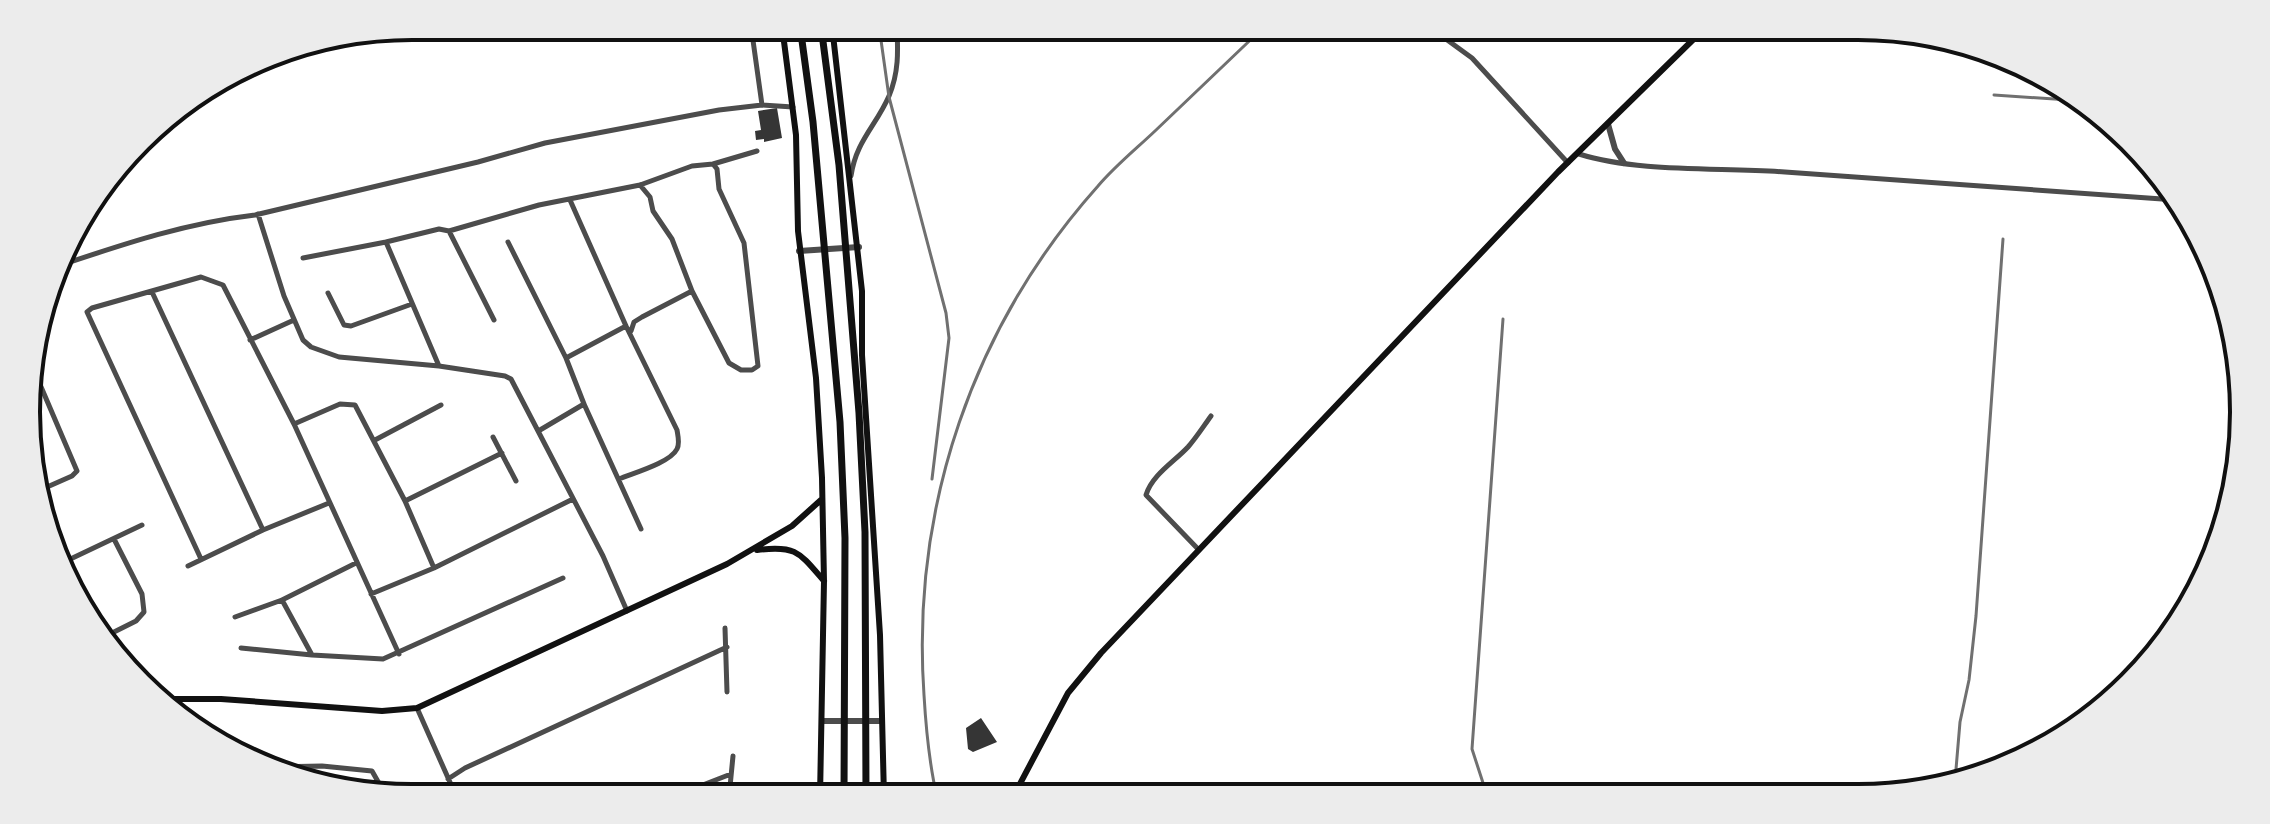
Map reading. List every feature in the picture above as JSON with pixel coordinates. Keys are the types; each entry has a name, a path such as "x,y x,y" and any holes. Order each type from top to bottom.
{"main road":[{"path":"784,40 796,135 799,251 816,378 822,499 824,581 821,784"},
{"path":"802,40 813,122 840,422 845,538 844,784"},
{"path":"823,40 839,165 863,467 866,784"},
{"path":"834,40 859,247 862,355 880,635 884,784"},
{"path":"1020,784 1068,693 1101,653 1568,163 1693,40"},
{"path":"176,699 221,699 382,711 417,708 753,551 792,526 822,499"},
{"path":"753,551 779,547 796,551 824,581"}],"street":[{"path":"753,40 762,105"},
{"path":"851,176 854,155 889,97 899,61 898,40"},
{"path":"1447,40 1472,58 1568,163"},
{"path":"72,262 162,232 258,214 545,143 719,110 762,105 793,107"},
{"path":"1608,124 1615,149 1624,163"},
{"path":"303,258 439,229 449,231 539,205 640,185 692,166 713,164 757,151"},
{"path":"1579,154 1624,163 2163,199"},
{"path":"640,185 650,197 653,211 672,239 692,291 729,363 741,370 752,370 758,366 744,243 719,189 717,169 713,164"},
{"path":"570,200 677,430 679,445 676,452 619,479"},
{"path":"258,214 275,272 294,320 303,340 320,352 339,357 439,366 511,379 603,556 627,612"},
{"path":"449,231 494,320"},
{"path":"386,242 439,366"},
{"path":"508,242 566,358 641,529"},
{"path":"799,251 859,247"},
{"path":"201,559 87,313 92,308 201,277 223,285 294,424 399,654"},
{"path":"630,332 634,322 692,291"},
{"path":"152,292 263,530"},
{"path":"328,293 344,325 348,326 412,304"},
{"path":"250,340 294,320"},
{"path":"566,358 626,326"},
{"path":"41,386 77,468 76,474 47,487"},
{"path":"294,424 348,403 355,405 405,501 434,568"},
{"path":"540,430 584,404"},
{"path":"375,440 441,405"},
{"path":"1198,549 1146,495 1154,481 1188,447 1211,416"},
{"path":"493,437 516,481"},
{"path":"405,501 502,453"},
{"path":"371,594 434,568 573,499"},
{"path":"188,566 329,503"},
{"path":"70,559 142,525"},
{"path":"113,633 136,621 144,612 142,594 114,539"},
{"path":"235,617 282,600 356,563"},
{"path":"241,648 383,659 563,578"},
{"path":"282,600 312,655"},
{"path":"725,628 727,692"},
{"path":"448,779 465,768 727,647"},
{"path":"417,708 450,784"},
{"path":"823,721 881,721"},
{"path":"730,784 733,756"},
{"path":"300,766 372,771 378,782"},
{"path":"705,784 731,774"}],"building":[{"path":"777,108 782,138 764,142 764,139 756,140 755,131 761,130 758,111"},
{"path":"981,718 997,742 973,752 968,749 966,728"}],"railway":[{"path":"881,40 889,97 946,313 949,338 932,479"},
{"path":"934,784 924,695 923,625 928,556 940,488 959,422 985,359 1016,298 1054,240 1098,186 1250,40"},
{"path":"1994,95 2059,99"},
{"path":"1956,770 1976,616 2003,239"},
{"path":"1483,784 1472,749 1503,319"}]}
